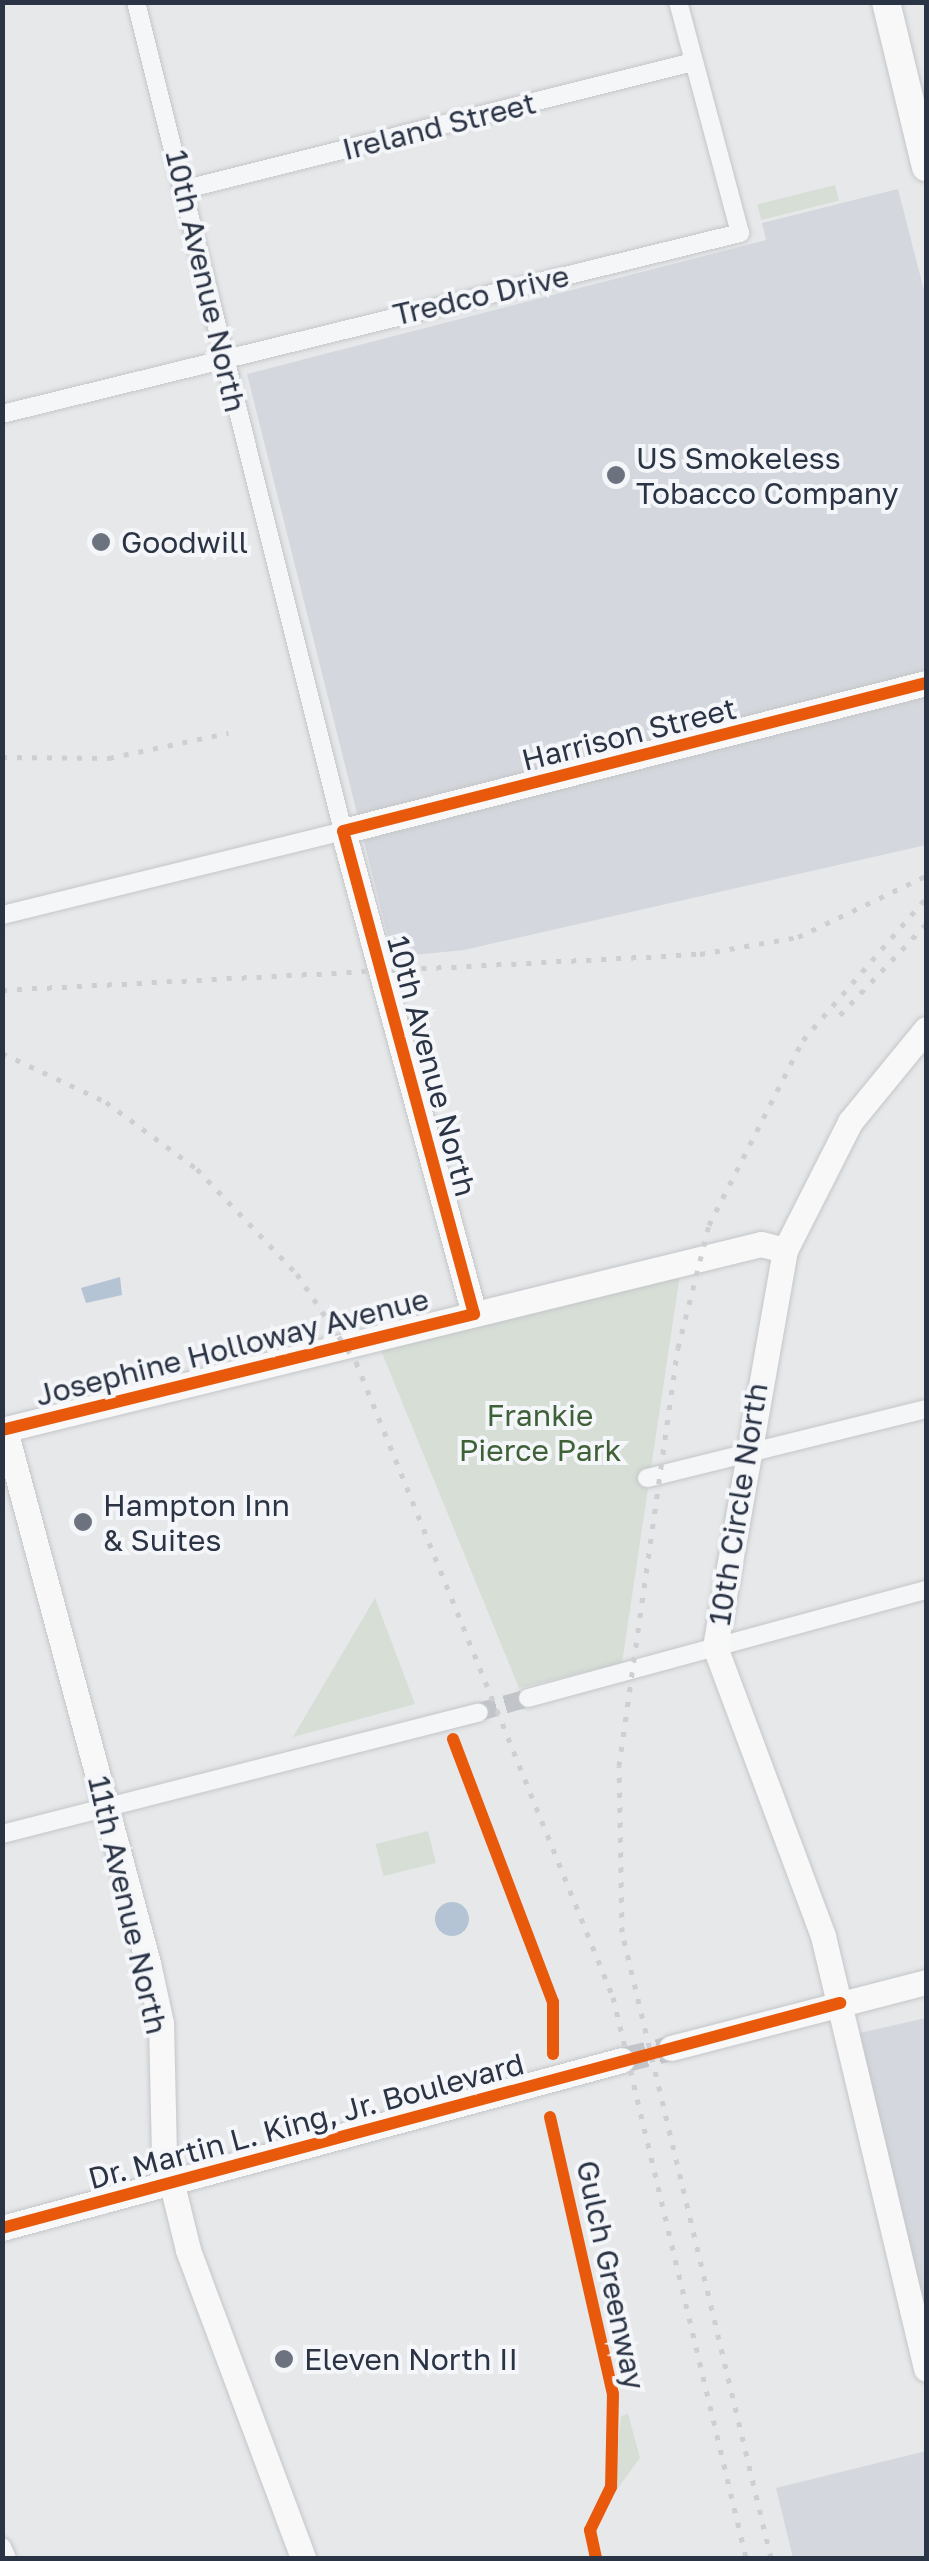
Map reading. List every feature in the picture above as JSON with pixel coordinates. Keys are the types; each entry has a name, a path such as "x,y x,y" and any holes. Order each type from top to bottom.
{"main road":[{"path":"886,2 926,166"}],"street":[{"path":"678,2 693,62"},
{"name":"10th Avenue North","path":"142,4 221,357 343,831 474,1314"},
{"name":"Ireland Street","path":"186,189 693,62"},
{"name":"Tredco Drive","path":"2,414 221,357 740,233 693,62"},
{"name":"Harrison Street","path":"2,915 926,683"},
{"name":"10th Circle North","path":"840,2003 715,1647 745,1454 785,1250 850,1122 926,1029"},
{"name":"Josephine Holloway Avenue","path":"3,1427 761,1244 785,1250"},
{"path":"646,1478 926,1409"},
{"name":"11th Avenue North","path":"3,1427 161,2023 171,2181 199,2284 304,2558"},
{"path":"528,1698 926,1590"},
{"path":"2,1834 106,1812 479,1712"},
{"path":"670,2048 926,1982"},
{"path":"840,2003 926,2369"},
{"name":"Dr. Martin L. King, Jr. Boulevard","path":"2,2228 622,2060"},
{"path":"2,2548 7,2558"}],"shaded area":[{"name":"US Smokeless Tobacco Company","path":"898,189 926,298 926,845 464,950 393,957 247,374 766,240 762,223"},
{"path":"926,2018 926,2331 855,2034"},
{"path":"926,2451 926,2558 793,2558 776,2488"}],"green space":[{"path":"835,185 839,201 761,220 757,204"},
{"name":"Frankie Pierce Park","path":"680,1274 622,1663 519,1688 380,1348"},
{"path":"375,1598 415,1704 293,1737"},
{"path":"428,1831 436,1863 384,1876 376,1844"},
{"path":"628,2414 640,2458 612,2496 621,2416"}],"water":[{"path":"120,1277 122,1295 86,1303 81,1288"},
{"path":"452,1902 464,1907 469,1919 464,1931 452,1936 440,1931 435,1919 440,1907"}],"tunnel":[{"path":"479,1712 528,1698"},
{"path":"622,2060 671,2048"}],"railway":[{"path":"2,757 109,758 228,733"},
{"path":"2,990 700,954 798,937 926,876"},
{"path":"771,2558 622,1932 619,1766 678,1348 709,1225 803,1040 926,898"},
{"path":"840,1015 926,924"},
{"path":"2,1053 106,1102 197,1169 297,1274 356,1362 613,1997 746,2558"}],"cycle path":[{"path":"2,1430 474,1314 343,831 926,683"},
{"path":"453,1739 553,2002 553,2054"},
{"path":"2,2228 840,2003"},
{"name":"Gulch Greenway","path":"550,2117 613,2394 611,2487 590,2530 596,2558"}],"place":[{"name":"US Smokeless Tobacco Company","path":"616,475"},
{"name":"Goodwill","path":"101,542"},
{"name":"Hampton Inn & Suites","path":"83,1522"},
{"name":"Eleven North II","path":"284,2359"}]}
